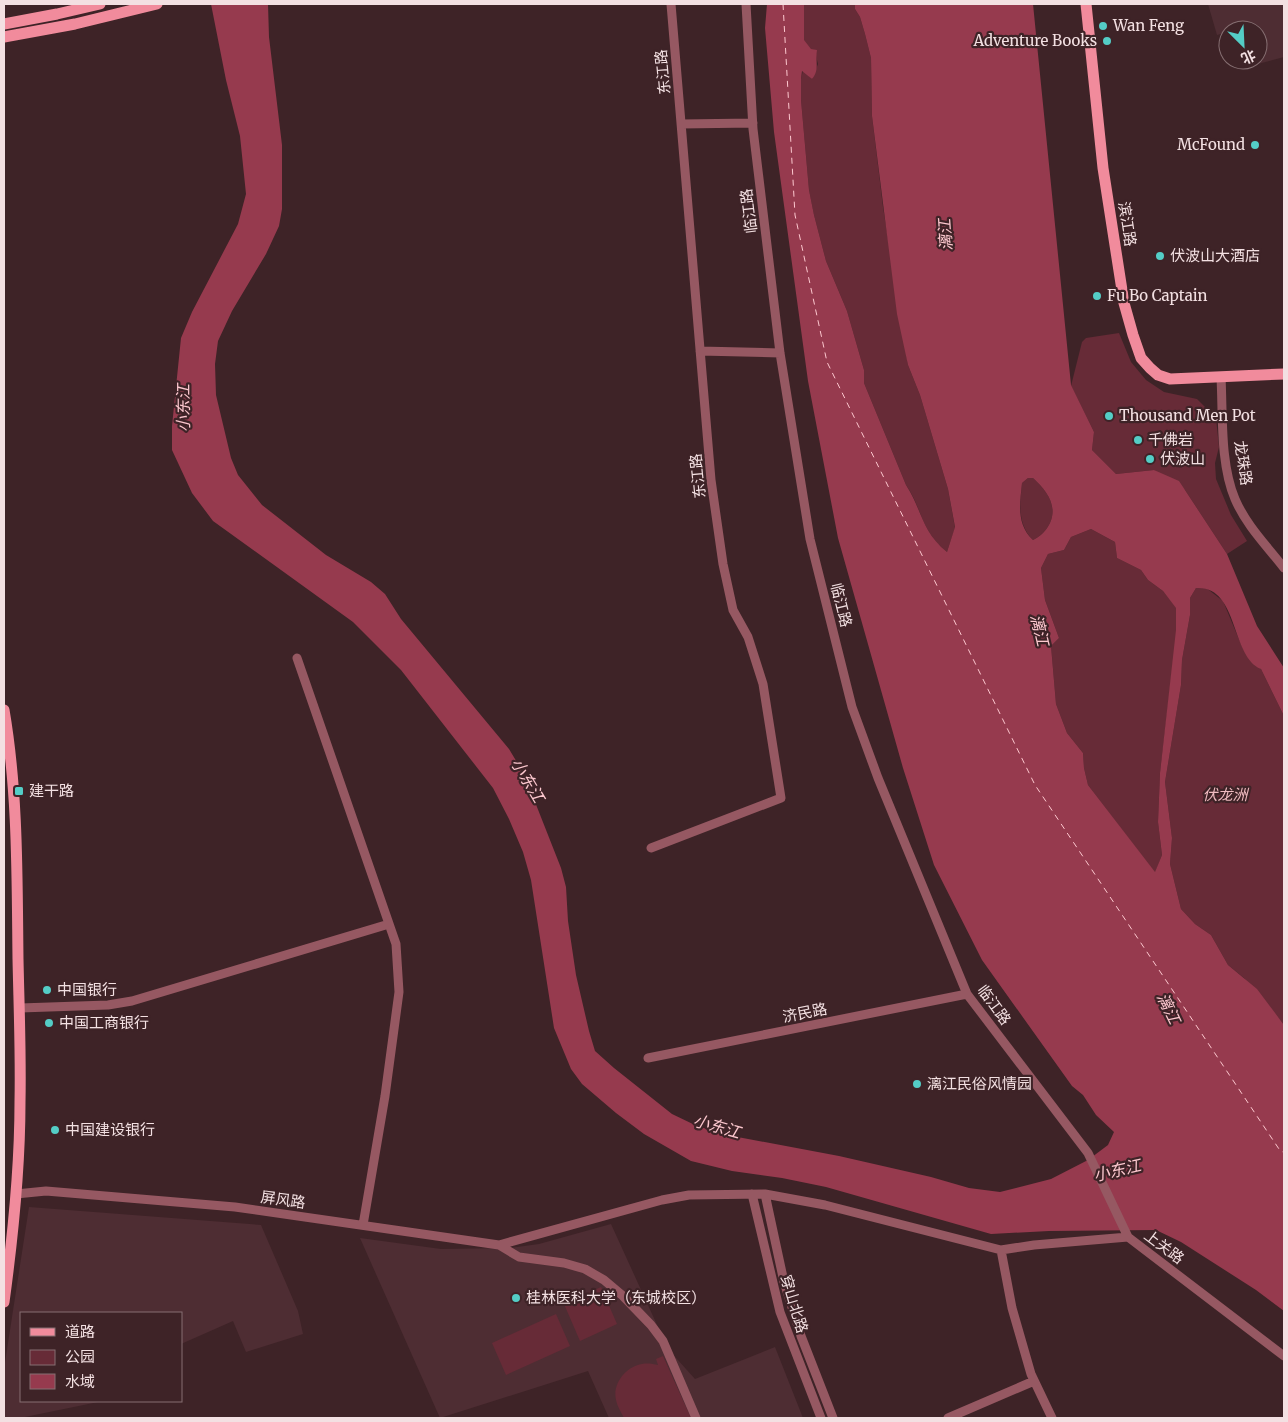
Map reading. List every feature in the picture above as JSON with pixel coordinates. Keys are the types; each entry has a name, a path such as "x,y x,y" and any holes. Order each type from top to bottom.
{"main road":[{"path":"4,24 100,4"},
{"path":"4,37 75,24 157,4"},
{"name":"滨江路","path":"1086,4 1103,168 1124,304 1136,346 1142,358 1158,375 1170,379 1222,377"},
{"path":"1222,377 1284,374"},
{"path":"4,710 11,769 17,852 20,1008 20,1104 16,1194 4,1302"}],"street":[{"name":"东江路","path":"651,848 781,798 763,684 748,637 733,610 723,564 711,480 671,4"},
{"name":"临江路","path":"746,4 753,123 780,353 810,539 852,707 878,778 967,994 1088,1153 1128,1237"},
{"path":"682,124 753,123"},
{"path":"700,351 780,353"},
{"name":"龙珠路","path":"1222,377 1225,456 1229,480 1245,518 1284,568"},
{"path":"297,658 396,944 399,992 385,1096 364,1225"},
{"path":"20,1008 108,1005 132,1001 389,924"},
{"name":"济民路","path":"648,1058 967,994"},
{"name":"屏风路","path":"16,1194 46,1191 235,1207 499,1245 519,1257 564,1264 585,1270 604,1280 638,1310 663,1342 696,1418"},
{"name":"上关路","path":"499,1245 662,1200 689,1195 752,1194 765,1194 825,1205 1001,1250 1034,1245 1128,1237 1284,1356"},
{"name":"穿山北路","path":"752,1194 780,1312 821,1418"},
{"name":"穿山北路","path":"765,1194 784,1282 801,1336 833,1418"},
{"path":"1001,1250 1012,1308 1034,1381 1052,1418"},
{"path":"948,1418 1034,1381"}],"shaded area":[{"path":"1208,4 1284,4 1284,57 1268,61 1268,20 1218,20 1217,35"},
{"path":"29,1207 261,1225 298,1311 303,1334 246,1352 233,1321 182,1344 182,1312 20,1312 20,1402 98,1402 20,1418 6,1418 4,1417 4,1369"},
{"name":"桂林医科大学（东城校区）","path":"611,1224 668,1349 695,1379 775,1347 803,1418 609,1418 588,1371 440,1418 360,1238 441,1249 510,1248 539,1244"}],"green space":[{"path":"804,4 855,4 855,9 860,17 865,34 871,58 872,116 883,207 908,365 920,395 948,489 955,528 947,552 938,544 927,528 906,485 864,383 864,370 847,311 826,261 809,190 801,100 803,70 812,79 818,64 816,56 803,40"},
{"path":"1119,333 1131,362 1146,380 1164,392 1197,399 1216,418 1219,447 1215,463 1216,479 1231,515 1247,541 1227,554 1185,490 1154,470 1116,474 1092,450 1094,432 1071,386 1082,342 1086,338"},
{"path":"1028,478 1033,478 1046,493 1053,510 1047,528 1033,540 1024,527 1021,513 1022,483"},
{"path":"1091,529 1115,542 1117,558 1141,570 1148,580 1163,591 1176,607 1177,630 1160,773 1158,822 1162,855 1155,873 1088,785 1083,753 1067,733 1056,704 1051,646 1059,638 1045,600 1041,568 1048,554 1064,550 1071,537"},
{"name":"伏龙洲","path":"1205,587 1223,601 1243,649 1261,669 1284,716 1284,1025 1244,978 1228,965 1211,935 1195,924 1181,909 1170,864 1172,838 1165,782 1181,685 1182,660 1190,615 1190,598 1196,588"},
{"path":"601,1287 617,1324 580,1341 564,1304"},
{"path":"556,1314 570,1346 506,1375 492,1343"},
{"path":"663,1356 691,1418 624,1418 618,1407 615,1394 616,1387 622,1376 636,1365 658,1365 656,1359"}],"water":[{"path":"211,4 268,4 269,37 282,145 282,209 279,226 266,254 232,311 218,341 215,364 216,395 231,458 238,475 262,505 326,555 371,582 385,594 401,619 509,749 524,774 561,868 566,887 568,921 576,975 595,1051 672,1114 697,1126 727,1135 839,1156 931,1177 969,1188 1000,1192 1051,1179 1088,1160 1108,1145 1114,1132 1096,1115 1083,1095 1072,1086 982,960 934,865 903,768 838,538 808,381 774,132 765,28 767,4 804,4 804,40 811,49 817,50 817,65 812,79 802,71 801,100 809,190 826,261 847,311 864,370 864,383 906,485 927,528 938,544 947,552 955,527 948,489 920,395 908,365 897,314 872,116 871,58 855,4 1033,4 1071,385 1094,432 1092,450 1116,474 1154,470 1179,481 1227,554 1257,626 1284,668 1284,716 1261,669 1251,662 1244,650 1227,609 1220,598 1210,590 1196,588 1190,598 1190,615 1182,660 1181,685 1165,782 1172,838 1170,864 1181,909 1195,924 1211,935 1228,965 1257,989 1284,1025 1284,1311 1256,1290 1181,1242 1156,1230 1049,1231 991,1234 826,1187 732,1171 691,1161 644,1134 582,1084 571,1069 554,1028 531,880 523,852 493,788 401,670 353,622 213,521 192,493 172,450 172,426 181,338 192,312 238,224 246,194 240,136 226,80","holes":["1028,478 1033,478 1046,493 1053,510 1047,528 1033,540 1024,527 1020,513 1022,483","1091,529 1115,542 1117,558 1141,570 1148,580 1163,591 1176,608 1176,630 1160,773 1158,822 1162,855 1155,872 1088,785 1083,753 1067,733 1056,704 1051,646 1059,638 1045,600 1041,568 1048,554 1064,550 1071,537"]}],"ferry route":[{"path":"783,4 795,215 827,362 1035,785 1279,1149 1284,1153"}],"place":[{"name":"Wan Feng","path":"1103,26"},
{"name":"Adventure Books","path":"1107,41"},
{"name":"McFound","path":"1255,145"},
{"name":"伏波山大酒店","path":"1160,256"},
{"name":"Fu Bo Captain","path":"1097,296"},
{"name":"Thousand Men Pot","path":"1109,416"},
{"name":"千佛岩","path":"1138,440"},
{"name":"伏波山","path":"1150,459"},
{"name":"建干路","path":"19,791"},
{"name":"中国银行","path":"47,990"},
{"name":"中国工商银行","path":"49,1023"},
{"name":"漓江民俗风情园","path":"917,1084"},
{"name":"中国建设银行","path":"55,1130"},
{"name":"桂林医科大学（东城校区）","path":"516,1298"}],"water label":[{"name":"漓江","path":"945,235"},
{"name":"小东江","path":"183,408"},
{"name":"漓江","path":"1040,630"},
{"name":"小东江","path":"528,780"},
{"name":"漓江","path":"1169,1008"},
{"name":"小东江","path":"717,1126"},
{"name":"小东江","path":"1117,1170"}]}
